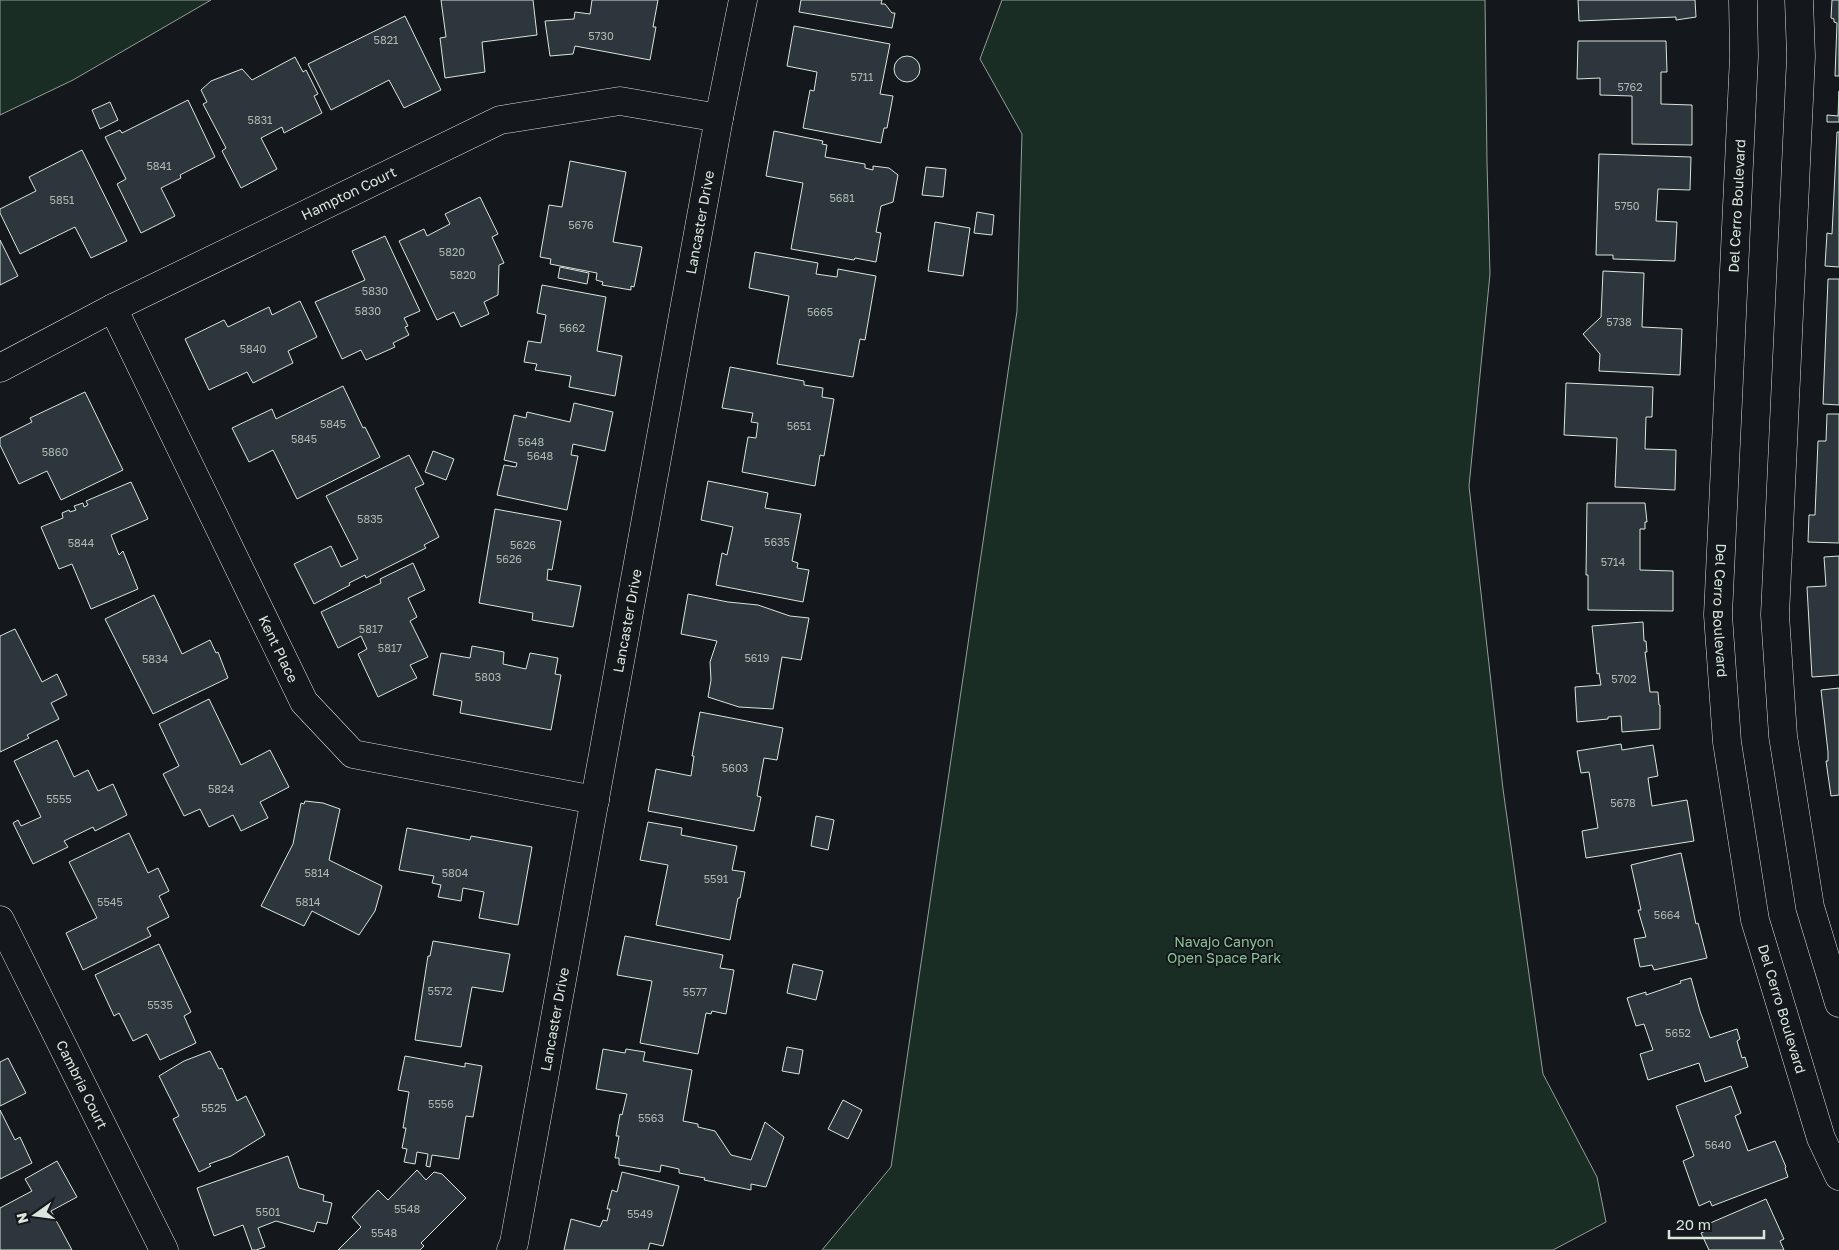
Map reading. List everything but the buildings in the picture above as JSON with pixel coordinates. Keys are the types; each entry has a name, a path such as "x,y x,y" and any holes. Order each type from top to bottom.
{"street":[{"name":"Lancaster Drive","path":"512,1246 596,800 719,118 743,0"},
{"name":"Del Cerro Boulevard","path":"1743,0 1744,56 1718,615 1727,742 1755,920 1821,1138 1839,1176"},
{"path":"1799,0 1801,56 1775,615 1783,736 1810,907 1839,1003"},
{"name":"Hampton Court","path":"0,368 112,308 500,120 620,101 719,118"},
{"name":"Kent Place","path":"112,308 304,702 353,754 596,800"},
{"name":"Cambria Court","path":"0,920 164,1250"}],"green space":[{"path":"0,0 211,0 73,80 0,115"},
{"name":"Navajo Canyon Open Space Park","path":"1002,0 1485,0 1490,274 1469,486 1503,789 1543,1074 1597,1177 1606,1222 1553,1250 822,1250 891,1167 1017,311 1022,134 980,59"}]}
